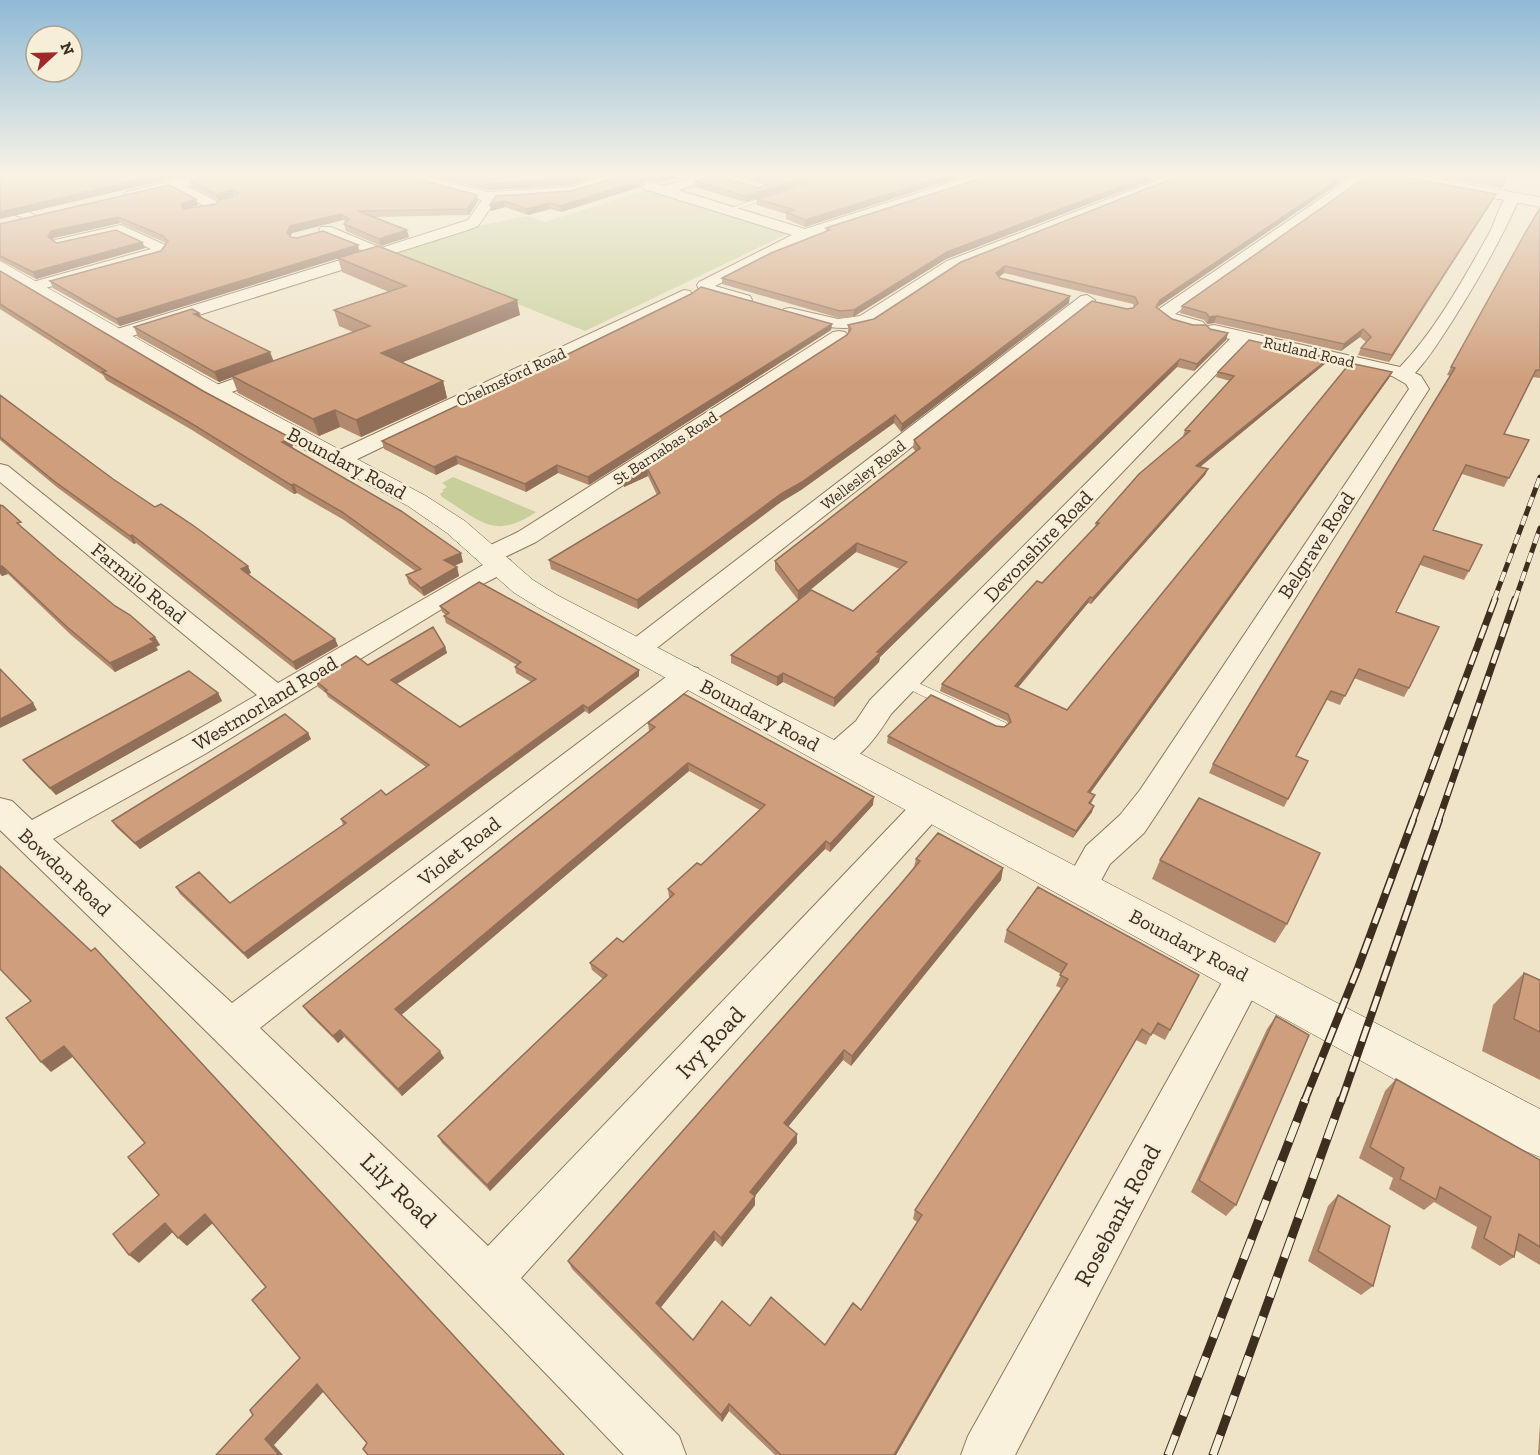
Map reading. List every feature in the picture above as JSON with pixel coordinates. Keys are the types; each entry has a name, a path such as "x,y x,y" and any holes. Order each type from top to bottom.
{"street":[{"path":"35,286 158,252 160,248 152,244"},
{"path":"359,244 380,253"},
{"path":"120,334 408,244"},
{"path":"785,244 710,282 705,287 840,331"},
{"name":"St Barnabas Road","path":"495,560 840,331 866,320 944,268 1006,244"},
{"name":"Rutland Road","path":"1264,244 1168,310 1165,313 1167,317 1242,337 1410,368"},
{"path":"1410,368 1466,286 1490,244"},
{"path":"131,259 148,268"},
{"name":"Boundary Road","path":"0,266 120,334 215,392 417,501 456,527 531,591 1540,1134"},
{"name":"Chelmsford Road","path":"339,459 684,295"},
{"name":"Wellesley Road","path":"638,649 1093,302 1064,295"},
{"name":"Devonshire Road","path":"837,756 867,728 880,707 1242,337"},
{"path":"215,392 288,365"},
{"name":"Belgrave Road","path":"1080,888 1098,855 1132,824 1150,798 1419,389 1410,368"},
{"name":"Farmilo Road","path":"0,471 276,696"},
{"name":"Westmorland Road","path":"28,838 194,746 472,580 495,560"},
{"name":"Violet Road","path":"231,1027 688,675"},
{"name":"Ivy Road","path":"489,1279 930,805"},
{"name":"Bowdon Road","path":"0,810 130,933"},
{"name":"Lily Road","path":"130,933 231,1027 489,1279 660,1455"},
{"name":"Rosebank Road","path":"987,1455 1246,975"}],"lane":[{"path":"905,682 1001,727"}],"green space":[{"path":"418,244 766,244 585,331 389,253"},
{"path":"453,477 536,512 509,525 497,526 477,520 440,494 447,487 442,483"}],"building":[{"path":"0,244 135,244 33,272 0,256"},
{"path":"166,244 358,245 116,319 50,281 161,251"},
{"path":"794,244 968,244 947,252 854,310 840,311 722,278"},
{"path":"1007,244 1243,244 1160,300 1156,307 1172,319 1193,325 1206,325 1210,329 1228,333 1197,364 1180,359 877,652 880,653 834,698 783,673 777,677 731,655 811,590 853,611 907,562 857,543 798,591 775,561 920,448 914,440 1092,301 1127,309 1133,308 1138,303 1135,297 1005,266 996,273 1000,278 1070,296 902,424 895,415 802,482 781,494 637,600 549,560 660,493 647,468 623,479 847,335 851,329 848,325 874,319 961,262"},
{"path":"1270,244 1464,244 1392,355 1361,348 1371,337 1363,329 1344,344 1217,316 1209,317 1206,313 1182,306"},
{"path":"1519,244 1540,244 1540,370 1536,370 1504,434 1529,440 1509,478 1466,465 1433,530 1482,545 1469,571 1424,556 1396,612 1439,627 1409,688 1359,669 1345,696 1331,691 1296,756 1308,761 1288,799 1213,764 1455,368 1451,367"},
{"path":"378,246 517,300 381,353 443,381 356,420 335,410 313,419 232,376 370,326 334,310 406,286 338,258"},
{"path":"0,271 203,391 291,438 282,442 401,511 461,553 444,560 457,567 421,588 406,575 421,569 342,512 294,484 291,485 102,372 106,371 0,304"},
{"path":"701,287 832,324 588,477 557,465 525,484 456,456 434,467 382,441 467,401 470,402 691,294"},
{"path":"192,309 199,313 194,314 270,352 214,372 134,327"},
{"path":"1249,340 1329,358 1196,466 1208,469 1093,598 1090,597 1015,686 1067,710 1350,363 1392,372 1088,792 1095,795 1089,803 1094,806 1076,831 888,736 931,695 996,726 1004,727 1011,722 1008,714 942,684 1037,581 1042,583 1099,523 1096,523 1139,474 1190,431 1185,430 1234,376 1218,372"},
{"path":"0,395 113,479 155,507 161,504 194,526 248,566 241,569 335,639 293,662 132,535 130,536 54,481 0,437"},
{"path":"0,505 21,522 17,523 56,557 155,637 150,639 154,642 110,663 66,626 2,566 0,567"},
{"path":"479,582 639,670 588,708 583,705 244,953 176,887 199,872 230,903 346,823 341,819 381,790 386,795 429,765 325,691 327,690 316,681 356,656 368,665 433,627 445,647 391,680 460,727 536,679 515,667 521,662 444,616 449,613 440,606"},
{"path":"0,669 33,703 0,719"},
{"path":"189,671 218,693 50,788 23,760"},
{"path":"684,694 874,797 830,844 826,841 487,1185 438,1136 607,975 590,963 617,938 623,942 674,894 668,889 697,863 701,865 765,805 688,763 395,1009 440,1051 398,1089 340,1030 333,1036 303,1006 655,727 648,723"},
{"path":"285,714 308,733 135,843 112,821"},
{"path":"1199,798 1320,853 1287,924 1160,860"},
{"path":"938,833 1003,868 852,1056 844,1050 784,1123 797,1134 750,1192 755,1196 721,1238 714,1231 656,1303 693,1340 722,1301 750,1326 771,1297 825,1345 853,1303 861,1310 922,1215 915,1210 1068,979 1060,975 1067,964 1007,930 1038,887 1199,975 1170,1030 1158,1023 1151,1035 1142,1029 894,1455 781,1455 729,1404 721,1415 568,1261 899,886 920,861 916,859"},
{"path":"0,866 91,951 95,948 564,1455 368,1455 363,1449 367,1443 317,1384 265,1439 279,1455 216,1455 253,1415 250,1410 300,1358 252,1300 266,1287 205,1214 178,1238 165,1223 129,1255 113,1234 159,1195 128,1157 145,1143 64,1046 41,1062 6,1018 31,1001 0,969"},
{"path":"1524,973 1540,980 1540,1032 1514,1019"},
{"path":"1276,1016 1309,1035 1236,1205 1199,1180"},
{"path":"1396,1079 1540,1160 1540,1247 1519,1234 1514,1257 1484,1238 1491,1217 1440,1187 1436,1200 1400,1179 1404,1168 1370,1147"},
{"path":"1338,1195 1390,1226 1373,1286 1318,1251"}],"railway":[{"path":"1494,600 1540,477"},
{"path":"1515,600 1540,528"},
{"path":"1412,822 1495,599"},
{"path":"1438,822 1515,599"},
{"path":"1304,1102 1358,968 1413,820"},
{"path":"1341,1102 1439,820"},
{"path":"1168,1455 1305,1100"},
{"path":"1213,1455 1341,1100"}]}
